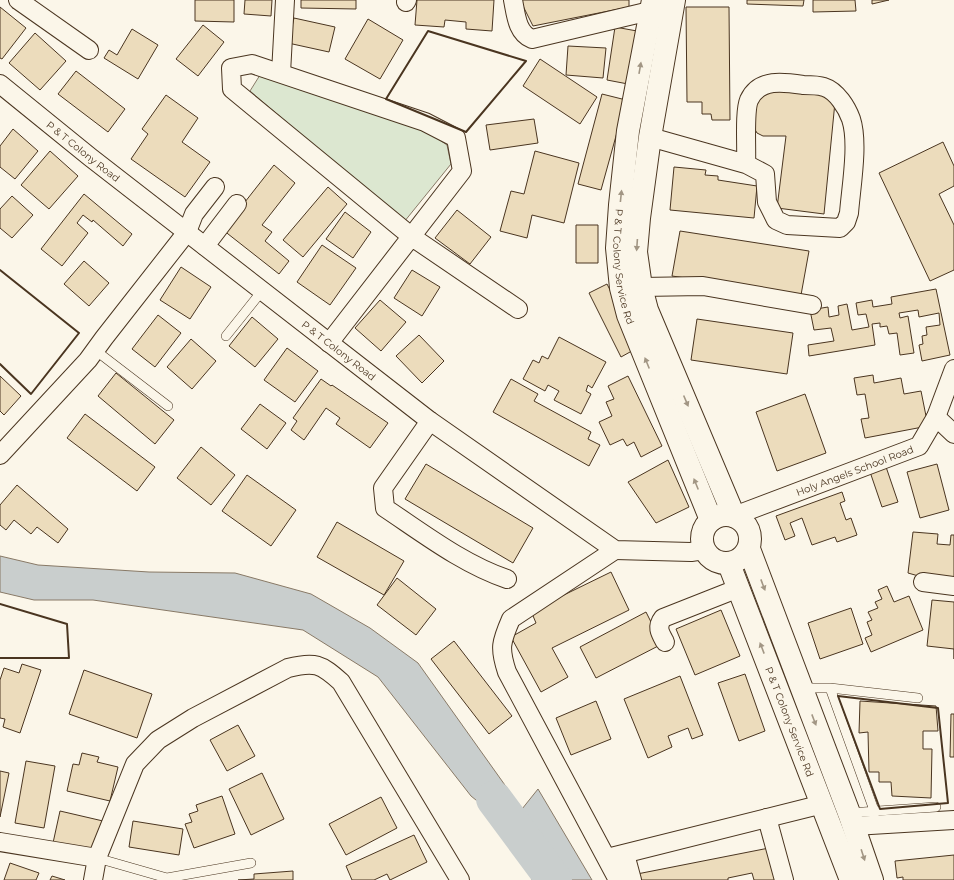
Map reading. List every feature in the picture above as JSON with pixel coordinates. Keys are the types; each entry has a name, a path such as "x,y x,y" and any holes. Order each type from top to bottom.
{"street":[{"path":"18,0 89,50"},
{"path":"281,73 285,0"},
{"path":"513,0 520,31 525,36 532,39 651,6 673,6 650,137 636,252 641,287 647,310 734,516"},
{"name":"P & T Colony Service Rd","path":"651,6 628,131 620,205 617,248 621,288 628,315 711,520"},
{"path":"329,343 412,237 462,171 456,138 425,122 281,73 252,64 231,68 232,89 412,237 518,309"},
{"path":"650,137 746,164 765,174 767,202 776,220 787,225 840,228 846,222 849,213 854,135 851,119 844,104 825,87 776,81 756,91 749,100 747,112 746,164"},
{"name":"P & T Colony Road","path":"0,84 262,291 430,421 615,550"},
{"path":"0,455 88,360 187,232 194,214 215,187"},
{"path":"205,246 237,204"},
{"path":"641,287 703,286 812,305"},
{"name":"Holy Angels School Road","path":"734,516 919,446 936,417 954,369"},
{"path":"936,417 954,434"},
{"path":"430,421 383,488 384,508 442,546 488,573 507,579"},
{"path":"749,549 739,560 729,564 716,562 704,550 702,534 711,520 726,514 734,516 747,525 750,533 749,549 851,819 872,880"},
{"path":"618,880 507,672 501,654 503,637 511,619 615,550 691,552 704,550"},
{"name":"P & T Colony Service Rd","path":"729,564 851,880"},
{"path":"924,582 954,586"},
{"path":"665,642 658,628 662,618 739,588"},
{"path":"94,880 97,858 135,764 158,740 193,718 288,668 305,664 324,667 341,682 460,880"},
{"path":"607,858 767,818 826,812 851,819 954,820"},
{"path":"767,818 784,880"},
{"path":"0,842 97,858"},
{"path":"625,854 632,880"}],"lane":[{"path":"226,336 262,291"},
{"path":"95,350 168,406"},
{"path":"802,688 830,688 918,698"},
{"path":"830,688 874,813"},
{"path":"851,819 874,813 936,807"},
{"path":"97,858 167,878 251,863"}],"green space":[{"path":"260,75 425,130 447,145 451,164 404,222 250,91"}],"shaded area":[{"path":"0,556 38,565 149,572 235,573 311,594 370,628 418,663 522,809 538,789 592,880 532,880 529,843 471,796 378,677 303,630 93,600 34,600 0,592"}],"building":[{"path":"195,0 234,0 234,22 195,21"},
{"path":"245,0 272,0 271,16 244,14"},
{"path":"301,0 356,0 356,9 301,8"},
{"path":"417,0 494,0 492,31 466,29 466,22 445,20 444,27 415,25"},
{"path":"520,0 629,0 629,7 533,26"},
{"path":"747,0 804,0 803,6 747,4"},
{"path":"813,0 855,0 856,11 813,12"},
{"path":"872,0 889,0 872,4"},
{"path":"0,7 26,28 2,59 0,58"},
{"path":"686,7 729,7 730,120 712,120 711,114 702,114 702,102 687,102"},
{"path":"294,18 335,27 329,52 288,43"},
{"path":"368,19 403,40 380,79 345,59"},
{"path":"203,25 224,42 198,76 176,59"},
{"path":"615,27 637,31 628,84 607,80"},
{"path":"132,29 158,45 138,79 104,58 109,50 117,55"},
{"path":"35,33 66,61 40,90 9,63"},
{"path":"568,46 606,48 603,78 566,75"},
{"path":"540,59 597,97 580,124 523,86"},
{"path":"76,71 125,109 108,132 58,94"},
{"path":"767,90 829,95 835,102 824,214 777,208 786,136 763,136 757,133 753,126 758,94"},
{"path":"602,94 626,100 601,190 578,184"},
{"path":"166,95 198,118 182,142 210,162 185,197 131,159 148,134 142,129"},
{"path":"534,119 538,143 490,150 486,125"},
{"path":"13,129 38,151 15,179 0,167 0,146"},
{"path":"943,142 954,166 954,186 939,194 954,225 954,270 930,281 879,173"},
{"path":"50,151 78,176 49,209 21,185"},
{"path":"535,151 579,163 564,223 532,215 527,238 500,231 511,191 524,194"},
{"path":"274,165 295,183 262,225 272,232 265,241 289,261 279,274 223,230"},
{"path":"674,167 706,170 705,175 718,176 718,180 757,186 754,218 670,210"},
{"path":"328,187 347,204 303,257 283,240"},
{"path":"84,194 132,234 123,246 93,220 92,222 83,215 77,223 88,233 62,266 41,249"},
{"path":"12,196 33,215 12,238 0,228 0,209"},
{"path":"457,210 491,237 470,264 435,238"},
{"path":"345,212 371,232 353,258 326,239"},
{"path":"576,225 598,225 598,263 576,263"},
{"path":"680,231 809,251 801,295 672,276"},
{"path":"322,245 356,268 330,305 297,282"},
{"path":"84,261 109,283 89,306 64,284"},
{"path":"181,267 211,287 190,319 160,300"},
{"path":"412,270 440,287 422,316 394,298"},
{"path":"607,284 639,347 621,357 589,293"},
{"path":"936,289 950,355 922,361 919,345 923,344 922,336 927,335 926,327 940,325 939,313 919,317 918,310 899,313 900,318 908,316 914,353 900,355 897,333 889,334 887,326 880,327 880,323 872,324 875,345 809,356 808,345 834,341 831,328 814,330 810,310 828,307 829,317 839,315 838,306 847,304 852,330 869,327 866,314 858,315 856,303 872,300 873,307 892,304 891,297"},
{"path":"380,300 406,322 381,351 355,328"},
{"path":"158,315 181,333 155,367 132,349"},
{"path":"252,317 278,339 255,367 229,346"},
{"path":"697,319 793,333 787,374 691,360"},
{"path":"419,335 444,361 422,383 396,356"},
{"path":"559,337 606,362 592,388 588,385 586,391 591,394 581,414 554,400 559,391 548,385 545,391 523,379 533,360 539,363 542,356 548,359"},
{"path":"191,339 216,361 192,389 167,367"},
{"path":"287,348 318,371 295,402 264,380"},
{"path":"116,373 174,420 155,444 98,396"},
{"path":"873,375 874,383 901,378 904,394 921,391 928,426 865,438 861,419 869,418 865,394 857,395 854,378"},
{"path":"0,376 21,396 4,415 0,411"},
{"path":"628,376 662,446 641,457 634,442 627,446 623,439 610,445 599,422 612,416 606,402 614,399 608,386"},
{"path":"321,379 388,423 370,448 336,424 340,418 326,408 304,440 291,430 297,421 293,418"},
{"path":"511,379 538,394 534,401 591,432 588,439 600,445 589,466 493,412"},
{"path":"805,394 826,453 777,471 756,412"},
{"path":"260,404 286,423 267,449 241,429"},
{"path":"85,414 155,467 137,491 67,438"},
{"path":"201,447 235,475 211,505 177,478"},
{"path":"668,460 689,507 656,523 628,482"},
{"path":"884,461 898,502 882,507 868,466"},
{"path":"426,464 533,528 513,563 405,499"},
{"path":"937,464 949,510 920,518 907,472"},
{"path":"247,475 296,510 271,546 222,511"},
{"path":"17,485 68,529 58,543 37,527 31,534 14,520 6,530 0,525 0,505"},
{"path":"842,492 845,501 840,503 846,520 851,518 857,535 837,542 835,537 812,545 802,518 790,523 795,536 785,540 776,516"},
{"path":"337,522 404,561 384,595 317,557"},
{"path":"913,532 938,534 937,544 950,545 951,535 954,535 954,578 922,577 908,573"},
{"path":"611,572 629,610 552,648 568,677 541,692 511,637 536,623 531,611"},
{"path":"397,578 436,609 416,635 377,605"},
{"path":"887,586 894,602 909,596 923,630 871,652 865,638 872,635 867,622 872,620 868,612 878,608 875,602 882,599 878,590"},
{"path":"932,600 954,602 954,649 927,646"},
{"path":"851,608 863,644 820,659 808,623"},
{"path":"721,610 740,656 695,675 676,629"},
{"path":"646,612 662,644 596,678 580,647"},
{"path":"454,641 512,716 489,734 431,659"},
{"path":"22,664 41,670 20,733 3,727 5,719 0,718 0,680 4,668 19,673"},
{"path":"84,670 152,694 137,738 69,714"},
{"path":"745,674 765,731 739,741 718,683"},
{"path":"680,676 703,735 692,739 688,728 668,736 672,747 648,758 624,699"},
{"path":"596,701 611,739 571,755 556,718"},
{"path":"860,701 936,706 938,731 923,731 923,749 932,749 931,798 892,796 891,782 879,782 879,772 869,772 868,732 859,733"},
{"path":"951,714 954,714 954,757 950,757"},
{"path":"238,725 255,756 227,771 210,740"},
{"path":"82,753 99,757 97,762 118,767 110,801 67,791 73,764 79,765"},
{"path":"26,761 55,766 44,828 15,823"},
{"path":"0,771 9,773 0,817"},
{"path":"262,773 284,819 251,835 229,789"},
{"path":"222,796 235,834 194,848 185,824 192,822 189,814 198,811 196,805"},
{"path":"381,797 397,828 346,855 329,824"},
{"path":"60,811 103,821 97,853 53,843"},
{"path":"133,821 183,829 179,855 129,847"},
{"path":"414,835 427,862 390,880 387,874 374,880 352,880 346,866"},
{"path":"769,848 778,880 754,880 752,873 728,878 728,880 638,880 637,874"},
{"path":"954,855 954,880 903,880 903,877 897,878 895,861"},
{"path":"10,863 39,873 36,880 4,880"},
{"path":"293,871 293,880 238,880 254,879 254,874"},
{"path":"52,876 65,880 50,880"}],"waterway":[{"path":"494,799 554,880"}],"wall":[{"path":"428,31 526,61 466,132 386,99 428,31"},
{"path":"0,270 79,333 31,394 0,364"},
{"path":"0,604 67,624 69,658 0,658"},
{"path":"838,696 938,708 948,803 880,809 838,696"}]}
